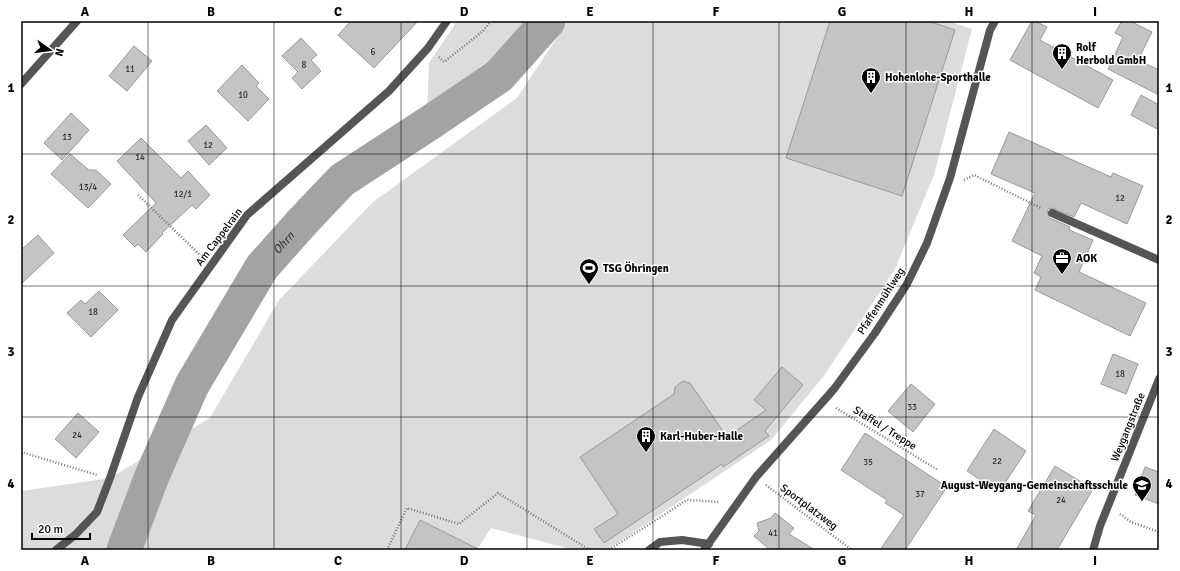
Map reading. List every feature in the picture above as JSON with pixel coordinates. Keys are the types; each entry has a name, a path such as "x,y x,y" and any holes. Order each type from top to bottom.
{"street":[{"path":"21,84 77,21"},
{"name":"Am Cappelrain","path":"56,550 75,535 97,512 138,397 172,320 247,215 389,91 428,48 447,21"},
{"name":"Pfaffenmühlweg","path":"707,547 756,477 834,389 875,333 907,284 926,243 950,178 990,30 995,21"},
{"path":"1052,213 1159,260"},
{"name":"Weygangstraße","path":"1093,550 1100,526 1159,379"},
{"path":"649,550 660,542 682,540 707,547"}],"path":[{"path":"428,48 444,62 483,30 491,21"},
{"path":"950,178 962,181 974,175 1052,213"},
{"path":"138,195 211,266"},
{"name":"Staffel / Treppe","path":"824,400 938,470"},
{"path":"21,452 110,478"},
{"name":"Sportplatzweg","path":"756,477 852,550"},
{"path":"386,550 407,508 459,524 498,493 588,550 598,550"},
{"path":"609,550 687,500 737,504"},
{"path":"1123,516 1131,522 1159,532"},
{"path":"1157,550 1159,545"}],"shaded area":[{"path":"457,21 539,21 490,73 427,114 429,63"},
{"name":"TSG Öhringen","path":"568,21 948,21 972,29 934,175 894,271 823,377 771,440 607,550 574,550 491,528 477,550 21,550 22,491 110,478 210,418 279,300 373,202 517,98"}],"building":[{"path":"351,21 418,21 374,68 338,35"},
{"name":"Hohenlohe-Sporthalle","path":"830,21 928,21 955,30 902,196 786,158"},
{"name":"Rolf Herbold GmbH","path":"1032,21 1047,27 1040,40 1113,80 1098,108 1010,60"},
{"path":"1122,21 1130,21 1152,32 1138,60 1159,70 1159,95 1108,69 1123,37 1115,33"},
{"path":"301,38 317,55 311,60 321,71 302,89 292,78 298,72 282,56"},
{"path":"134,46 152,61 127,91 109,76"},
{"path":"242,65 259,83 256,86 269,99 248,121 217,91"},
{"path":"1141,95 1159,105 1159,130 1131,115"},
{"path":"71,113 89,130 62,160 44,143"},
{"path":"206,125 227,148 209,165 188,141"},
{"path":"1009,132 1111,177 1113,173 1143,186 1127,224 1081,203 1074,217 1052,208 1048,209 1047,213 1050,218 1070,227 1069,230 1093,240 1079,272 1146,303 1130,336 1035,290 1041,277 1034,273 1042,256 1012,241 1035,193 991,174"},
{"path":"141,138 181,178 188,171 210,195 196,209 192,205 162,233 163,234 146,252 138,244 135,247 123,235 156,203 117,161"},
{"path":"70,154 89,170 96,170 111,184 88,208 51,174"},
{"path":"38,235 54,253 21,284 21,250"},
{"path":"99,291 118,310 91,337 67,313 81,300 85,304"},
{"path":"1113,354 1138,364 1126,394 1101,384"},
{"path":"782,367 803,385 765,431 769,436 723,467 722,464 604,543 594,529 618,514 580,457 674,394 675,387 683,381 690,383 727,437 766,410 754,400"},
{"path":"911,384 935,404 913,432 888,411"},
{"path":"78,413 99,432 76,458 55,439"},
{"path":"994,429 1026,451 999,492 967,471"},
{"path":"865,433 947,487 905,550 880,550 904,515 885,503 887,500 841,470"},
{"path":"1055,466 1093,489 1057,550 1016,550 1036,515 1028,511"},
{"path":"1145,467 1159,472 1159,504 1135,495"},
{"path":"775,513 794,528 789,534 815,550 770,550 754,536 759,531 757,523 771,518"},
{"path":"420,520 480,550 405,550"}],"waterway":[{"name":"Ohrn","path":"124,550 152,476 192,385 262,267 342,180 499,76 548,21"}],"place":[{"name":"Rolf Herbold GmbH","path":"1062,70"},
{"name":"Hohenlohe-Sporthalle","path":"871,94"},
{"name":"AOK","path":"1062,275"},
{"name":"TSG Öhringen","path":"589,285"},
{"name":"Karl-Huber-Halle","path":"646,453"},
{"name":"August-Weygang-Gemeinschaftsschule","path":"1142,502"}]}
